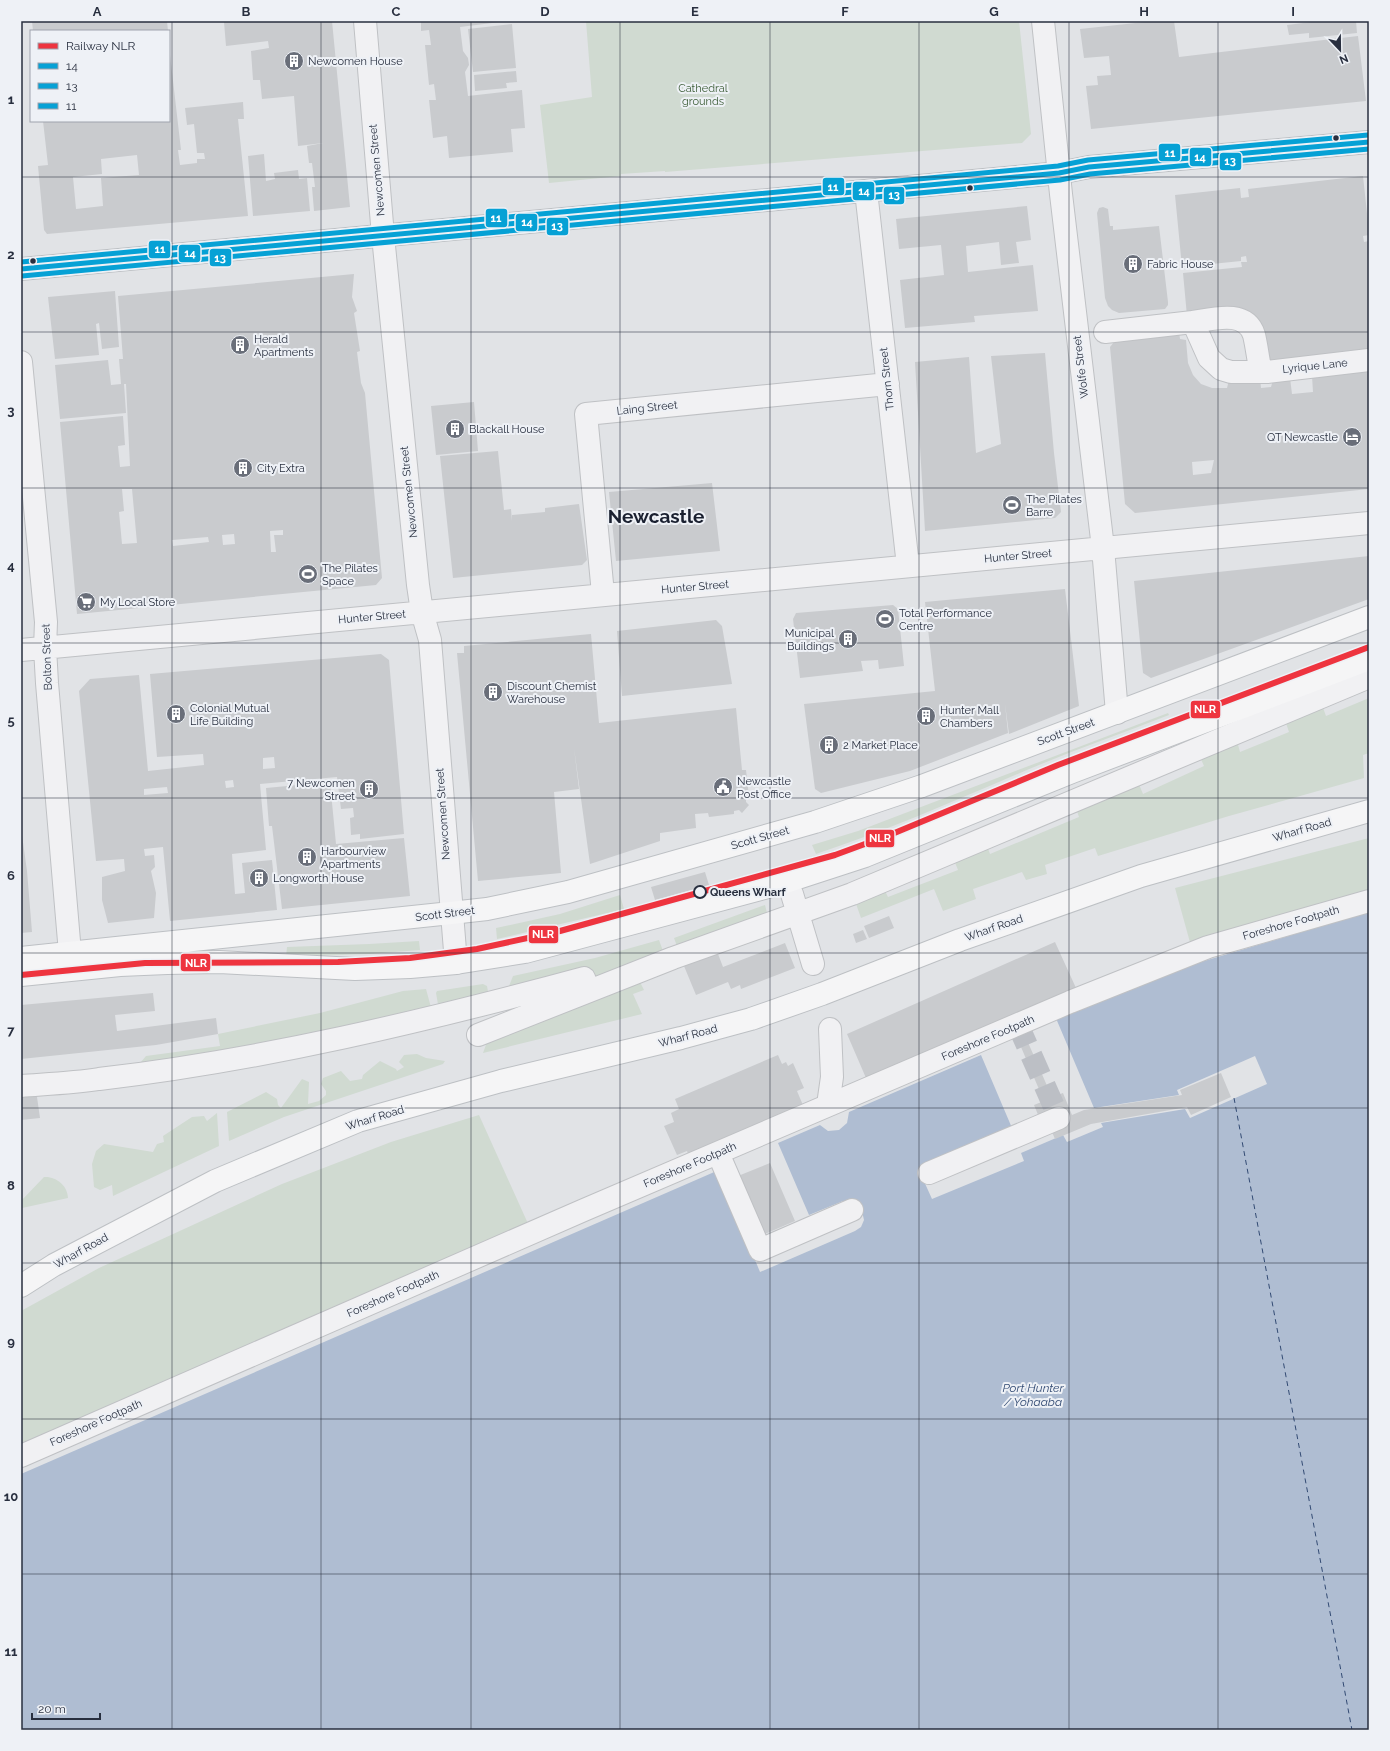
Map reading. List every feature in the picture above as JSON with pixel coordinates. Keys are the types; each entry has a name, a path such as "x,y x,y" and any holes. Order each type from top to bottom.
{"main road":[{"path":"21,269 1058,173 1090,167 1369,142"},
{"name":"Scott Street","path":"21,958 451,913 498,907 568,892 801,826 922,786 1369,617"},
{"path":"21,975 132,964 219,962 355,969 410,967 456,963 518,953 562,943 779,884 839,865 887,848 1080,769 1369,659"},
{"name":"Wharf Road","path":"21,1286 79,1252 215,1181 358,1121 501,1081 674,1040 751,1019 822,994 960,940 1141,876 1369,811"}],"street":[{"name":"Newcomen Street","path":"365,21 383,236 422,612 430,640 456,963"},
{"name":"Wolfe Street","path":"1043,21 1058,173 1103,548 1117,713"},
{"name":"Thorn Street","path":"866,191 908,566"},
{"path":"1105,332 1229,317 1245,321 1254,335 1261,372"},
{"name":"Lyrique Lane","path":"1193,322 1206,352 1215,364 1221,369 1231,372 1261,372 1369,360"},
{"name":"Bolton Street","path":"21,362 46,622 45,648 70,953"},
{"name":"Laing Street","path":"603,594 586,414 888,384"},
{"name":"Hunter Street","path":"21,650 1369,523"},
{"path":"478,1035 673,958 795,904 852,894 1369,677"},
{"name":"Foreshore Footpath","path":"21,1456 584,1210 1070,1002 1208,947 1369,901"},
{"path":"795,904 813,964"},
{"path":"21,1086 99,1080 291,1048 497,1001 584,978 589,991"},
{"path":"828,1105 832,1077 830,1029"},
{"path":"929,1173 1059,1118"},
{"path":"718,1153 760,1250 852,1210"}],"green space":[{"name":"Cathedral grounds","path":"586,21 1019,21 1031,134 1022,143 665,172 621,174 621,176 549,183 540,105 592,97"},
{"path":"1369,698 1369,753 1363,755 1364,778 1229,816 1098,856 1095,848 1045,865 1047,874 1026,880 1022,872 973,889 976,899 943,911 934,889 861,918 855,901 884,889 888,897 958,870 954,860 987,846 990,854 1079,817 1076,808 1138,782 1143,794 1204,766 1200,757 1237,741 1240,752 1289,732 1285,720 1322,705 1326,716"},
{"path":"1168,713 1169,715 1055,758 929,812 873,834 816,854 812,845 858,831"},
{"path":"1369,838 1369,895 1191,946 1175,888"},
{"path":"620,895 624,909 497,939 496,928 560,914"},
{"path":"765,905 767,913 677,946 674,938"},
{"path":"659,940 663,951 589,979 506,994 513,976 595,958"},
{"path":"419,941 420,950 369,954 286,957 287,947"},
{"path":"640,982 644,990 633,994 642,1014 483,1053 488,1039"},
{"path":"483,984 487,986 489,997 439,1010 436,993 437,991"},
{"path":"426,989 432,1011 135,1069 146,1056 220,1046 218,1034 320,1013 403,991"},
{"path":"417,1054 426,1058 445,1061 443,1064 284,1117 229,1141 227,1112 266,1092 277,1099 278,1105 281,1108 302,1079 309,1082 308,1104 319,1101 326,1095 326,1091 321,1084 323,1078 341,1071 350,1081 362,1079 363,1075 380,1061 396,1069 397,1071 404,1067 399,1062 404,1055"},
{"path":"217,1113 219,1146 113,1196 112,1185 100,1190 94,1187 92,1164 96,1151 104,1144 153,1152 157,1144 164,1142 163,1136 192,1117 204,1116 207,1121"},
{"path":"479,1115 530,1228 21,1449 21,1311 99,1268 282,1184 391,1142"},
{"path":"44,1177 53,1178 64,1186 68,1198 22,1208 21,1201"}],"water":[{"name":"Port Hunter / Yohaaba","path":"1369,912 1369,1730 21,1730 21,1474 712,1173 761,1146 1164,973"}],"pier":[{"path":"1055,1016 1094,1108 1179,1095 1177,1090 1255,1056 1267,1084 1190,1118 1185,1109 1101,1123 1103,1127 1067,1142 1063,1135 1021,1153 1024,1161 932,1199 918,1168 1012,1128 981,1055 849,1112 847,1123 839,1130 828,1131 820,1125 778,1143 809,1215 843,1201 849,1201 861,1207 864,1220 861,1227 855,1231 760,1272 717,1168 760,1144"}],"building":[{"path":"32,21 167,21 168,30 33,30"},
{"path":"332,21 350,207 314,211 312,187 315,187 312,163 309,163 307,146 323,143 298,146 294,96 262,99 260,80 253,80 251,51 269,48 268,41 226,46 224,22"},
{"path":"421,21 508,21 460,27 463,51 468,58 469,65 465,72 468,96 522,90 525,128 511,129 513,152 449,158 447,136 433,138 429,100 436,100 434,84 429,85 425,45 431,45 429,30 421,31"},
{"path":"1154,21 1174,21 1179,57 1358,36 1366,101 1091,129 1086,86 1098,85 1097,76 1111,75 1109,56 1084,58 1080,29"},
{"path":"1319,21 1356,21 1357,33 1309,38 1309,33 1289,35 1287,25"},
{"path":"512,24 516,68 473,72 468,29"},
{"path":"170,55 181,150 178,150 180,165 197,163 197,159 205,159 204,153 197,153 194,124 187,125 185,108 243,102 244,119 238,119 248,216 47,234 44,230 38,166 48,165 43,122 170,122","holes":["137,155 139,175 101,178 103,206 76,209 73,177 102,174 101,159"]},
{"path":"516,71 517,82 506,83 507,88 475,91 474,75"},
{"path":"264,154 266,181 275,179 274,173 298,170 299,179 307,178 310,211 253,216 248,156"},
{"path":"1363,176 1369,232 1369,235 1363,236 1364,242 1369,241 1369,353 1265,364 1263,334 1187,316 1183,273 1242,267 1241,262 1247,262 1246,256 1241,257 1241,261 1182,267 1175,195 1240,188 1241,198 1249,197 1248,189"},
{"path":"1027,206 1031,240 1016,242 1019,263 1001,265 999,242 966,246 968,272 1033,265 1038,311 974,316 975,322 905,328 900,280 944,275 941,245 899,249 896,219"},
{"name":"Fabric House","path":"1103,207 1108,209 1110,226 1113,226 1113,230 1159,226 1168,302 1165,309 1119,313 1112,310 1108,306 1105,298 1097,213 1099,208"},
{"path":"354,274 352,297 357,311 354,313 360,351 357,352 361,383 365,393 382,578 376,585 77,614 60,422 123,416 125,445 118,446 120,467 130,466 126,384 124,384 126,413 60,419 55,365 108,360 111,385 121,384 119,359 123,359 118,296","holes":["122,489 132,489 137,543 122,544 119,512 124,511","283,530 283,535 274,535 276,552 271,552 270,531","234,534 235,544 223,545 222,535","208,537 209,542 173,546 172,540"]},
{"path":"115,291 119,347 102,349 99,323 96,324 99,355 55,359 48,297"},
{"path":"1179,332 1180,339 1186,340 1188,363 1193,375 1201,384 1212,388 1227,388 1229,380 1260,377 1261,388 1271,387 1273,380 1290,378 1292,394 1313,392 1312,376 1369,370 1369,489 1135,513 1125,504 1110,347 1114,342","holes":["1214,460 1211,473 1193,475 1192,462"]},
{"path":"1045,353 1061,512 1055,518 925,531 915,362 969,357 976,453 1001,444 991,356"},
{"name":"Blackall House","path":"474,402 478,451 436,455 431,406"},
{"path":"498,451 504,510 511,509 512,521 512,515 545,512 545,508 579,504 587,560 582,565 453,578 440,456"},
{"path":"712,483 720,551 616,561 609,492"},
{"path":"1369,556 1369,599 1151,678 1143,673 1134,581"},
{"path":"1065,589 1079,706 1009,734 1005,704 1008,733 910,771 821,793 815,789 804,704 935,691 925,602"},
{"name":"Municipal Buildings","path":"893,605 898,609 904,666 879,669 878,660 861,661 863,671 800,678 793,619 796,613"},
{"path":"716,620 722,626 732,684 622,696 617,631"},
{"path":"591,634 599,723 736,708 742,770 746,770 749,797 746,798 746,802 749,805 742,813 739,810 734,811 734,814 709,817 708,813 695,814 696,828 660,833 660,841 590,864 574,748 579,789 554,792 561,873 478,881 457,653 464,653 464,646"},
{"path":"381,654 389,660 404,834 360,839 360,834 351,835 350,818 354,817 353,808 341,809 337,777 260,784 266,850 232,854 235,894 245,893 242,863 272,860 277,910 170,921 163,847 144,849 145,856 154,855 155,867 151,871 156,893 154,918 108,923 102,900 102,877 125,871 124,859 96,861 79,691 90,679 139,675 148,771 204,765 203,754 157,757 150,674","holes":["274,757 275,768 263,769 263,758","233,780 234,787 226,788 225,781","167,787 168,793 144,795 144,789"]},
{"name":"Harbourview Apartments","path":"330,782 336,844 404,838 410,896 282,909 272,826 269,826 266,788"},
{"path":"21,828 27,871 32,932 21,933"},
{"path":"705,872 709,885 655,900 651,887"},
{"path":"889,916 894,928 869,938 864,926"},
{"path":"863,930 867,939 856,943 853,934"},
{"path":"1055,942 1076,988 866,1078 847,1034"},
{"path":"785,943 795,968 741,989 740,985 731,989 728,982 696,995 684,966 718,954 723,967"},
{"path":"153,993 155,1011 115,1015 117,1031 216,1018 218,1034 156,1045 21,1059 21,1005"},
{"path":"1019,1022 1052,1097 1063,1093 1072,1115 1084,1110 1182,1095 1180,1090 1221,1073 1231,1097 1191,1115 1187,1107 1091,1124 1055,1139 1052,1132 1046,1134 1034,1105 1044,1101 1015,1033"},
{"path":"778,1055 782,1064 786,1062 788,1066 793,1063 804,1088 797,1091 805,1110 690,1159 687,1151 677,1155 664,1126 674,1122 671,1113 679,1109 675,1099"},
{"path":"36,1090 40,1118 21,1120 21,1091"},
{"path":"770,1163 795,1221 758,1237 733,1178"}],"ferry route":[{"path":"1234,1098 1352,1730"}],"tunnel":[{"path":"1018,1025 1059,1118"}],"rail line":[{"name":"NLR","path":"21,975 145,963 338,962 410,958 477,949 560,931 835,855 892,834 1058,765 1369,647"}],"transit line":[{"name":"11","path":"21,262 1058,166 1088,160 1368,135"},
{"name":"14","path":"21,269 1059,173 1089,167 1369,142"},
{"name":"13","path":"22,276 1060,180 1090,174 1369,149"}],"place":[{"name":"Newcomen House","path":"294,61"},
{"name":"Fabric House","path":"1133,264"},
{"name":"Herald Apartments","path":"240,345"},
{"name":"Blackall House","path":"455,429"},
{"name":"QT Newcastle","path":"1352,437"},
{"name":"City Extra","path":"243,468"},
{"name":"The Pilates Barre","path":"1012,505"},
{"name":"The Pilates Space","path":"308,574"},
{"name":"My Local Store","path":"86,602"},
{"name":"Total Performance Centre","path":"885,619"},
{"name":"Municipal Buildings","path":"848,639"},
{"name":"Discount Chemist Warehouse","path":"493,692"},
{"name":"Colonial Mutual Life Building","path":"176,714"},
{"name":"Hunter Mall Chambers","path":"926,716"},
{"name":"2 Market Place","path":"829,745"},
{"name":"Newcastle Post Office","path":"723,787"},
{"name":"7 Newcomen Street","path":"369,789"},
{"name":"Harbourview Apartments","path":"307,857"},
{"name":"Longworth House","path":"259,878"},
{"name":"Queens Wharf","path":"700,892"}],"district":[{"name":"Newcastle","path":"656,516"}]}
